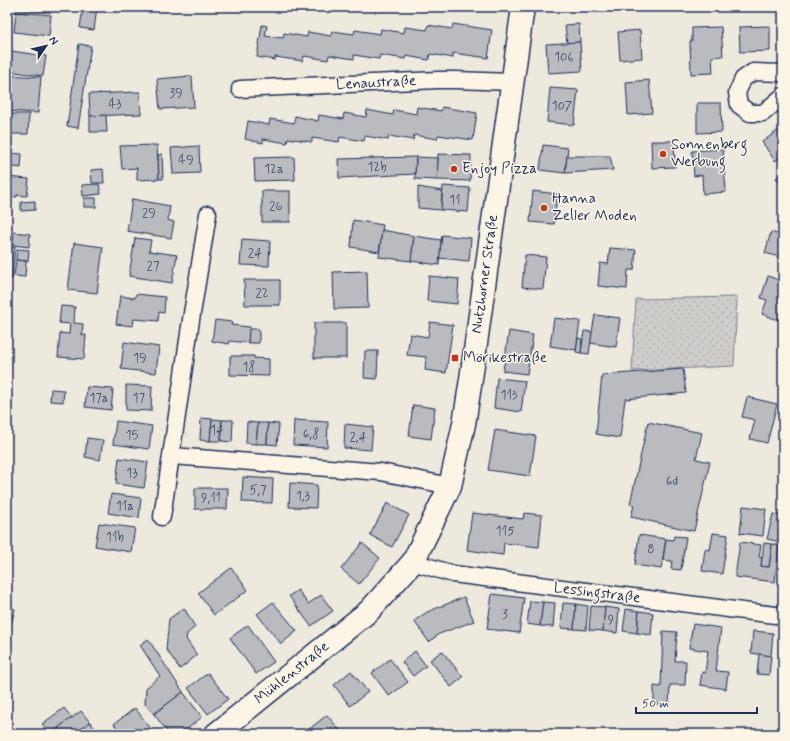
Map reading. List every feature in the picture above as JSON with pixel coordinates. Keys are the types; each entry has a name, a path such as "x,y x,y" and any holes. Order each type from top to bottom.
{"main road":[{"name":"Nutzhorner Straße","path":"369,611 413,562 450,486 464,424 470,386 523,7"},
{"name":"Mühlenstraße","path":"216,734 369,611"}],"street":[{"path":"783,73 753,72 743,79 737,93 739,105 750,113 763,113 783,96"},
{"name":"Lenaustraße","path":"240,89 438,80 512,82"},
{"path":"162,517 208,214"},
{"path":"172,456 381,472 450,486"},
{"name":"Lessingstraße","path":"413,562 453,574 783,616"}],"shaded area":[{"path":"737,297 734,366 632,371 636,299"}],"building":[{"path":"15,7 48,7 48,11 15,10"},
{"path":"83,7 97,7 94,30 80,28"},
{"path":"16,12 51,15 49,36 14,32"},
{"path":"453,24 492,30 488,58 453,53 453,58 430,54 429,60 406,56 405,59 380,55 379,59 354,55 354,59 329,55 328,60 304,56 303,61 275,57 275,60 257,57 262,25 267,26 265,36 283,38 284,33 307,37 308,32 331,36 332,31 354,34 355,30 380,34 381,29 404,33 405,27 427,30 428,25 452,29"},
{"path":"579,24 580,42 567,43 565,25"},
{"path":"770,26 770,51 740,52 739,27"},
{"path":"721,27 723,56 712,57 713,73 691,74 690,41 692,41 692,28"},
{"path":"640,30 642,58 620,60 618,32"},
{"path":"580,42 582,71 548,73 546,44"},
{"path":"79,44 91,46 78,128 67,126"},
{"path":"11,51 46,56 43,76 8,71"},
{"path":"7,75 41,77 38,113 7,111"},
{"path":"192,76 194,107 160,109 157,79"},
{"path":"649,80 652,113 628,115 626,82"},
{"path":"550,88 578,90 574,125 547,122"},
{"path":"140,92 141,114 90,116 89,94"},
{"path":"697,103 721,103 722,132 697,133"},
{"path":"417,107 441,111 442,107 477,113 473,140 438,135 437,139 414,135 413,140 389,136 388,140 365,136 364,141 340,137 339,142 312,138 312,142 288,138 287,143 263,139 263,143 245,139 248,121 269,125 270,119 294,123 295,116 318,121 319,115 343,119 344,113 366,117 367,110 393,115 394,110 416,114"},
{"path":"7,114 29,114 28,134 7,134"},
{"path":"106,115 107,132 90,132 90,116"},
{"path":"783,127 783,155 775,161 762,142"},
{"name":"Sonnenberg Werbung","path":"651,141 674,141 675,167 652,168"},
{"path":"157,145 159,179 137,180 137,168 122,169 120,146"},
{"path":"543,145 568,148 565,173 540,170"},
{"path":"199,146 200,173 173,174 171,148"},
{"path":"723,149 726,192 703,194 702,175 694,176 692,151"},
{"path":"7,153 22,154 21,168 7,166"},
{"path":"162,154 163,179 159,179 158,155"},
{"name":"Enjoy Pizza","path":"438,154 471,155 470,181 437,180"},
{"path":"567,156 610,156 613,170 565,173"},
{"path":"294,157 295,180 255,181 254,158"},
{"path":"416,157 438,158 437,180 415,179"},
{"path":"416,157 415,174 339,178 338,159"},
{"path":"103,169 104,183 92,183 91,170"},
{"path":"783,172 783,186 776,178"},
{"path":"7,177 29,179 27,196 7,196"},
{"path":"99,184 101,194 83,196 82,185"},
{"path":"443,186 470,188 468,212 441,210"},
{"path":"418,187 442,191 441,210 418,208"},
{"path":"262,191 290,191 290,222 262,222"},
{"name":"Hanna Zeller Moden","path":"533,191 557,194 554,224 530,222"},
{"path":"84,198 96,198 96,207 84,207"},
{"path":"132,199 170,206 168,220 174,222 171,238 127,231"},
{"path":"35,201 35,210 21,211 21,202"},
{"path":"353,220 383,225 379,252 351,247"},
{"path":"382,230 414,236 411,261 379,257"},
{"path":"14,232 30,234 29,247 13,245"},
{"path":"771,232 783,236 783,258 765,253"},
{"path":"442,235 471,238 469,261 439,258"},
{"path":"414,236 441,240 439,265 411,261"},
{"path":"135,238 151,240 149,251 177,255 172,283 129,276"},
{"path":"242,239 270,241 269,266 240,265"},
{"path":"74,243 103,247 97,293 68,290"},
{"path":"7,246 15,247 12,279 7,278"},
{"path":"610,248 636,250 634,270 628,270 627,289 598,286 600,263 608,264"},
{"path":"17,249 29,250 28,261 16,260"},
{"path":"525,255 546,257 543,289 522,287"},
{"path":"16,260 26,261 25,277 14,276"},
{"path":"367,271 368,308 334,309 333,272"},
{"path":"429,276 459,279 457,304 427,301"},
{"path":"768,276 783,282 783,305 778,320 762,314 767,300 761,298"},
{"path":"244,280 280,280 280,305 245,305"},
{"path":"136,294 165,297 164,313 159,312 158,321 134,319 133,326 116,324 120,296 135,298"},
{"path":"61,306 75,307 74,323 83,324 82,335 86,335 84,359 58,357 60,333 69,334 70,324 59,323"},
{"path":"595,315 620,318 616,347 590,343"},
{"path":"554,318 580,321 576,350 550,346"},
{"path":"215,320 232,322 231,325 250,327 248,343 230,341 229,344 212,341"},
{"path":"430,322 453,325 446,373 425,370 426,357 407,355 410,334 428,337"},
{"path":"314,323 346,323 346,358 314,358"},
{"path":"249,329 259,329 259,343 248,343"},
{"path":"509,331 533,335 527,374 503,371"},
{"path":"584,331 592,332 589,354 581,353"},
{"path":"578,338 582,339 581,353 576,352"},
{"path":"124,342 159,347 156,373 121,369"},
{"path":"365,351 378,351 377,379 364,378"},
{"path":"783,352 783,363 779,362"},
{"path":"230,356 254,356 254,358 269,359 269,376 230,375"},
{"path":"683,369 686,393 625,399 620,438 596,434 602,375"},
{"path":"497,378 525,381 521,412 494,408"},
{"path":"126,385 152,386 151,411 126,410"},
{"path":"87,387 113,389 111,410 85,407"},
{"path":"51,389 64,390 63,402 50,401"},
{"path":"747,397 777,404 767,443 750,439 755,420 742,417"},
{"path":"413,405 435,408 431,439 409,436"},
{"path":"201,418 212,419 210,441 200,440"},
{"path":"212,419 222,420 221,441 210,441"},
{"path":"222,420 233,420 232,442 221,441"},
{"path":"294,420 328,422 327,447 293,445"},
{"path":"116,421 152,426 149,449 113,444"},
{"path":"247,422 258,423 256,444 246,443"},
{"path":"648,422 702,433 696,459 710,462 694,531 631,517 634,505 630,504"},
{"path":"258,423 268,423 267,444 256,444"},
{"path":"268,423 279,424 277,445 267,444"},
{"path":"345,424 373,427 371,450 344,448"},
{"path":"495,430 536,436 530,476 488,470"},
{"path":"87,438 103,440 100,460 85,457"},
{"path":"119,458 148,462 144,488 116,484"},
{"path":"243,477 273,479 272,503 242,502"},
{"path":"290,483 317,485 316,508 289,507"},
{"path":"195,488 228,488 227,509 195,509"},
{"path":"111,494 141,498 139,518 108,513"},
{"path":"387,503 409,515 392,547 370,535"},
{"path":"743,506 766,509 763,536 740,533"},
{"path":"472,513 523,519 524,513 542,515 539,547 504,543 503,555 467,550"},
{"path":"773,514 783,516 783,533 781,542 767,539"},
{"path":"99,523 135,528 131,552 95,546"},
{"path":"713,533 728,535 722,574 702,571 705,549 710,550"},
{"path":"639,535 666,539 661,569 635,565"},
{"path":"674,536 686,537 681,570 671,569 672,561 663,560 666,539 673,540"},
{"path":"740,542 761,545 759,557 762,558 761,566 769,567 772,544 779,545 775,582 735,577"},
{"path":"362,543 380,558 359,584 341,569"},
{"path":"764,543 772,544 769,567 761,566"},
{"path":"231,568 248,590 214,615 198,593"},
{"path":"7,579 11,580 9,592 7,592"},
{"path":"298,590 308,604 321,595 333,611 311,626 289,596"},
{"path":"492,594 524,598 519,633 487,629"},
{"path":"464,597 474,621 439,634 429,642 414,621 427,612"},
{"path":"530,601 543,602 540,626 527,624"},
{"path":"273,602 297,631 281,644 257,614"},
{"path":"543,602 555,603 553,627 540,626"},
{"path":"563,603 576,604 574,629 561,628"},
{"path":"576,604 588,606 586,630 574,629"},
{"path":"591,606 605,607 603,631 589,630"},
{"path":"7,607 15,609 8,637 7,637"},
{"path":"605,607 619,609 617,633 603,631"},
{"path":"184,608 195,627 187,634 186,639 197,655 180,669 166,649 169,619"},
{"path":"626,609 639,611 637,633 623,631"},
{"path":"639,611 653,613 651,635 637,633"},
{"path":"693,624 721,628 716,671 728,672 726,689 700,685 702,672 705,673 708,651 689,648"},
{"path":"248,625 274,662 256,674 230,638"},
{"path":"663,631 677,632 675,661 686,661 685,685 670,685 669,704 654,704 654,686 661,687"},
{"path":"753,631 773,633 771,656 751,653"},
{"path":"148,639 183,692 154,714 145,704 146,688 160,676 140,645"},
{"path":"415,651 426,666 413,676 402,662"},
{"path":"442,651 463,677 451,687 430,660"},
{"path":"759,654 771,656 769,675 757,674"},
{"path":"390,659 408,682 389,696 372,673"},
{"path":"351,671 368,692 350,706 334,685"},
{"path":"208,673 228,699 208,714 188,688"},
{"path":"183,692 202,717 181,734 169,734 154,714"},
{"path":"64,708 72,718 50,734 42,724"},
{"path":"135,708 155,734 122,734 114,724"},
{"path":"81,711 90,722 75,734 62,734 58,728"},
{"path":"327,715 342,733 303,734"},
{"path":"90,722 98,733 75,734"}],"place":[{"name":"Sonnenberg Werbung","path":"663,154"},
{"name":"Enjoy Pizza","path":"454,169"},
{"name":"Hanna Zeller Moden","path":"544,208"},
{"name":"Mörikestraße","path":"455,358"}]}
